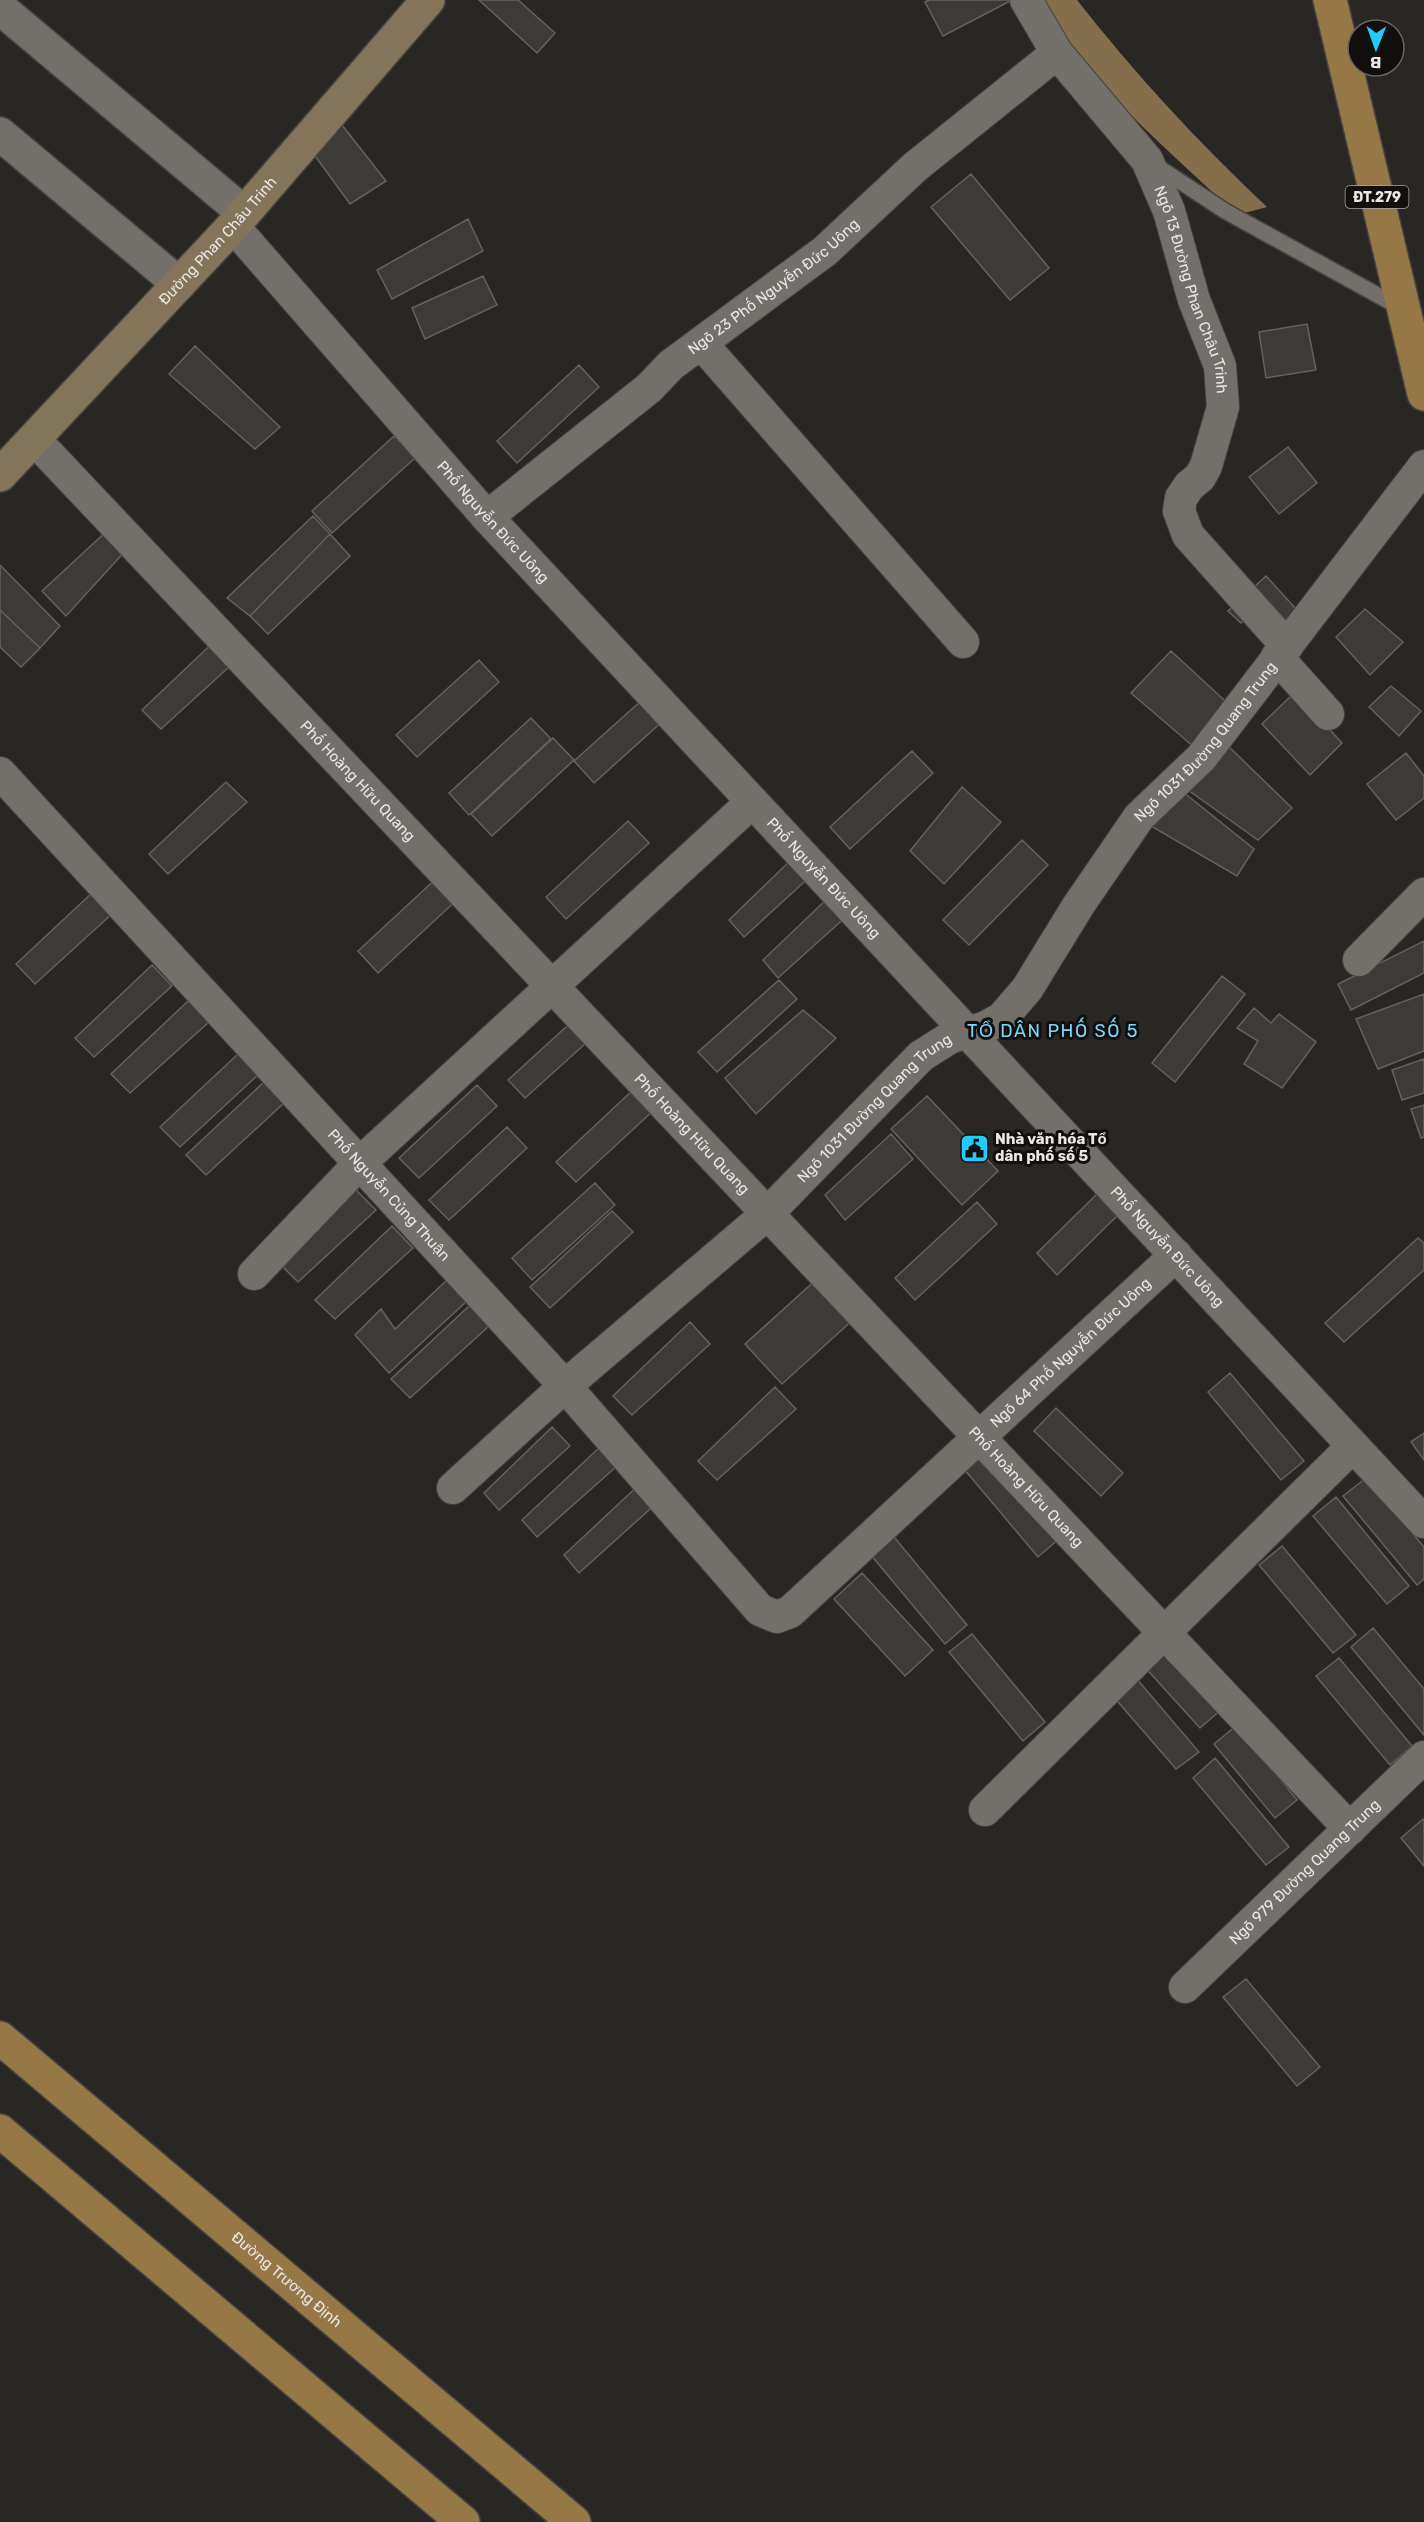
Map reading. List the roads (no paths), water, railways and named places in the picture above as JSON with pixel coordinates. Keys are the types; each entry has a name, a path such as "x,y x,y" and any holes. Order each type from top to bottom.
{"main road":[{"name":"Đường Phan Châu Trinh","path":"0,475 238,220 428,0"},
{"name":"ĐT.279","path":"1330,0 1424,394"},
{"name":"Đường Trương Định","path":"0,2038 574,2522"},
{"path":"0,2131 463,2522"}],"street":[{"name":"Ngõ 13 Đường Phan Châu Trinh","path":"1026,0 1057,52 1147,160 1169,211 1194,300 1220,366 1224,407 1206,466 1200,477 1189,486 1181,498 1179,511 1188,535 1282,651 1328,714"},
{"path":"0,8 238,220"},
{"name":"Ngõ 23 Phố Nguyễn Đức Uông","path":"487,517 649,388 671,365 825,251 915,166 1057,52"},
{"path":"0,134 179,284"},
{"name":"Phố Nguyễn Đức Uông","path":"238,220 487,517 1424,1522"},
{"path":"701,343 963,642"},
{"name":"Phố Hoàng Hữu Quang","path":"34,439 1350,1829"},
{"name":"Ngõ 1031 Đường Quang Trung","path":"453,1488 565,1386 767,1214 921,1056 934,1046 965,1032 984,1028 1002,1018 1027,989 1078,906 1139,817 1201,758 1424,466"},
{"name":"Phố Nguyễn Củng Thuận","path":"0,773 565,1386 760,1610 777,1617"},
{"path":"254,1274 360,1163 752,802"},
{"path":"1359,960 1424,894"},
{"name":"Ngõ 64 Phố Nguyễn Đức Uông","path":"777,1617 790,1612 1176,1255"},
{"path":"985,1810 1353,1446"},
{"name":"Ngõ 979 Đường Quang Trung","path":"1185,1987 1424,1757"}],"lane":[{"path":"1147,160 1225,211 1404,310"}],"place":[{"name":"Nhà văn hóa Tổ dân phố số 5","path":"974,1148"}],"district":[{"name":"TỔ DÂN PHỐ SỐ 5","path":"1053,1031"}]}
